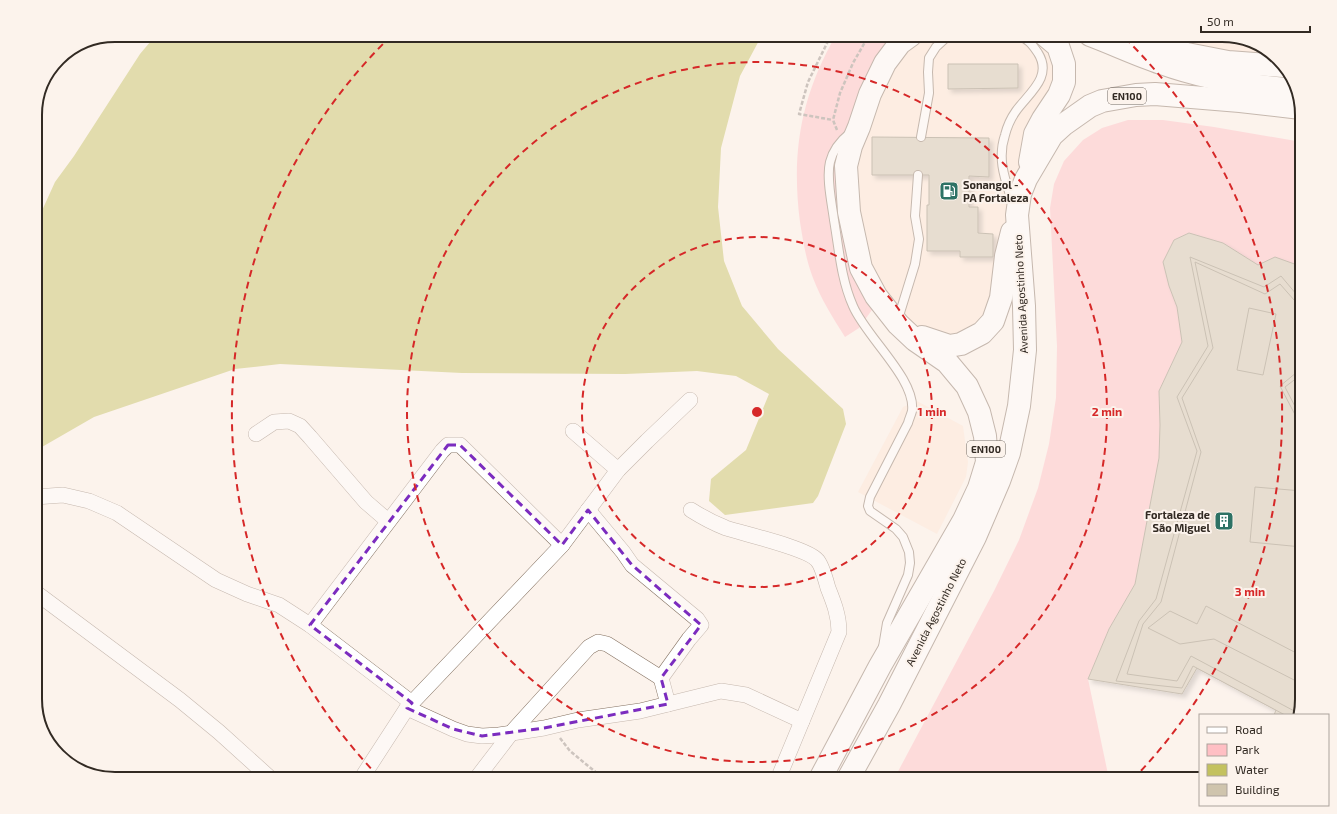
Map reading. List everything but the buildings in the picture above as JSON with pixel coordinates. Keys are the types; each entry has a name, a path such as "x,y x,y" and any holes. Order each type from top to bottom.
{"main road":[{"name":"Avenida Agostinho Neto","path":"824,772 880,666 964,520 979,488 987,462 985,436 979,412 968,386 947,362 915,340 898,324 876,296 861,268 849,212 846,166 851,146 870,94 885,62 901,42"},
{"path":"1026,179 1035,134 1042,118 1059,94 1064,82 1064,64 1058,46 1053,42"},
{"path":"1108,42 1160,63 1189,72 1255,86 1290,89"},
{"path":"1147,42 1187,54 1228,62 1276,65"},
{"name":"Avenida Agostinho Neto","path":"852,772 889,705 975,536 999,481 1009,452 1019,406 1025,350 1024,306 1017,215 1020,194 1026,179 1052,135 1090,106 1102,101 1136,95 1155,94 1295,107"},
{"path":"898,324 926,339 949,346 961,344 982,333 993,320 1001,298 1006,256 1017,215"}],"street":[{"path":"366,772 410,706 562,545 618,470 690,400"},
{"path":"256,434 274,422 289,421 300,426 366,502 388,521"},
{"path":"573,431 618,470"},
{"path":"310,625 388,521 448,445 460,445 562,545"},
{"path":"42,496 63,495 89,501 116,513 216,580 247,594 279,605 310,625 410,706 453,729 467,734 482,736 499,735 578,720 640,711 722,691 746,695 802,721"},
{"path":"588,510 632,565 697,619 701,625 661,678"},
{"path":"691,510 713,522 793,548 809,554 818,560 839,619 839,632 781,772"},
{"path":"42,597 220,732 263,772"},
{"path":"481,772 512,732 589,647 598,642 608,644 661,678 668,704"}],"lane":[{"path":"921,137 930,93 928,72 930,58 936,46 941,42"},
{"path":"1017,215 1002,168 1004,137 1016,110 1036,88 1040,81 1043,69 1040,55 1030,42"},
{"path":"859,127 841,140 829,164 829,189 845,284 857,314 904,380 911,399 912,411 908,423 870,497 868,506 870,511 896,529 903,537 909,552 910,563 908,575 887,623 880,666"},
{"path":"898,324 915,264 919,240 915,216 918,175"}],"path":[{"path":"828,42 808,82 799,114 833,120"},
{"path":"841,140 833,120 840,92 852,63 865,42"},
{"path":"552,726 570,751 596,772"}],"highlighted area":[{"path":"448,445 460,445 562,545 588,510 632,565 701,625 661,678 668,704 544,728 482,736 453,729 407,708 412,703 310,625"}],"shaded area":[{"path":"908,42 1050,42 1065,63 993,321 938,343 879,300 846,166"},
{"path":"1162,42 1222,42 1241,44 1258,52 1274,63"},
{"path":"917,401 963,426 968,462 966,477 937,534 858,492 903,407"}],"green space":[{"path":"832,42 908,42 846,166 879,300 859,328 845,337 823,301 811,271 802,236 798,196 798,148 802,125 814,80"},
{"path":"1128,120 1163,120 1295,141 1295,268 1275,257 1258,265 1223,243 1189,233 1174,240 1163,262 1169,286 1177,307 1182,342 1159,391 1159,458 1135,584 1109,629 1088,679 1108,772 898,772 994,591 1019,540 1038,488 1049,444 1056,398 1057,346 1050,208 1054,184 1064,161 1083,140 1102,128"}],"water":[{"path":"150,42 758,42 740,76 721,148 718,207 724,261 742,306 778,349 843,409 846,424 818,496 813,503 725,515 709,501 711,479 746,450 769,394 736,376 697,371 625,374 462,373 280,364 235,369 94,417 42,447 42,211 55,182 74,156 140,54"}],"place":[{"name":"Sonangol - PA Fortaleza","path":"949,191"},
{"name":"Fortaleza de São Miguel","path":"1224,521"}]}
